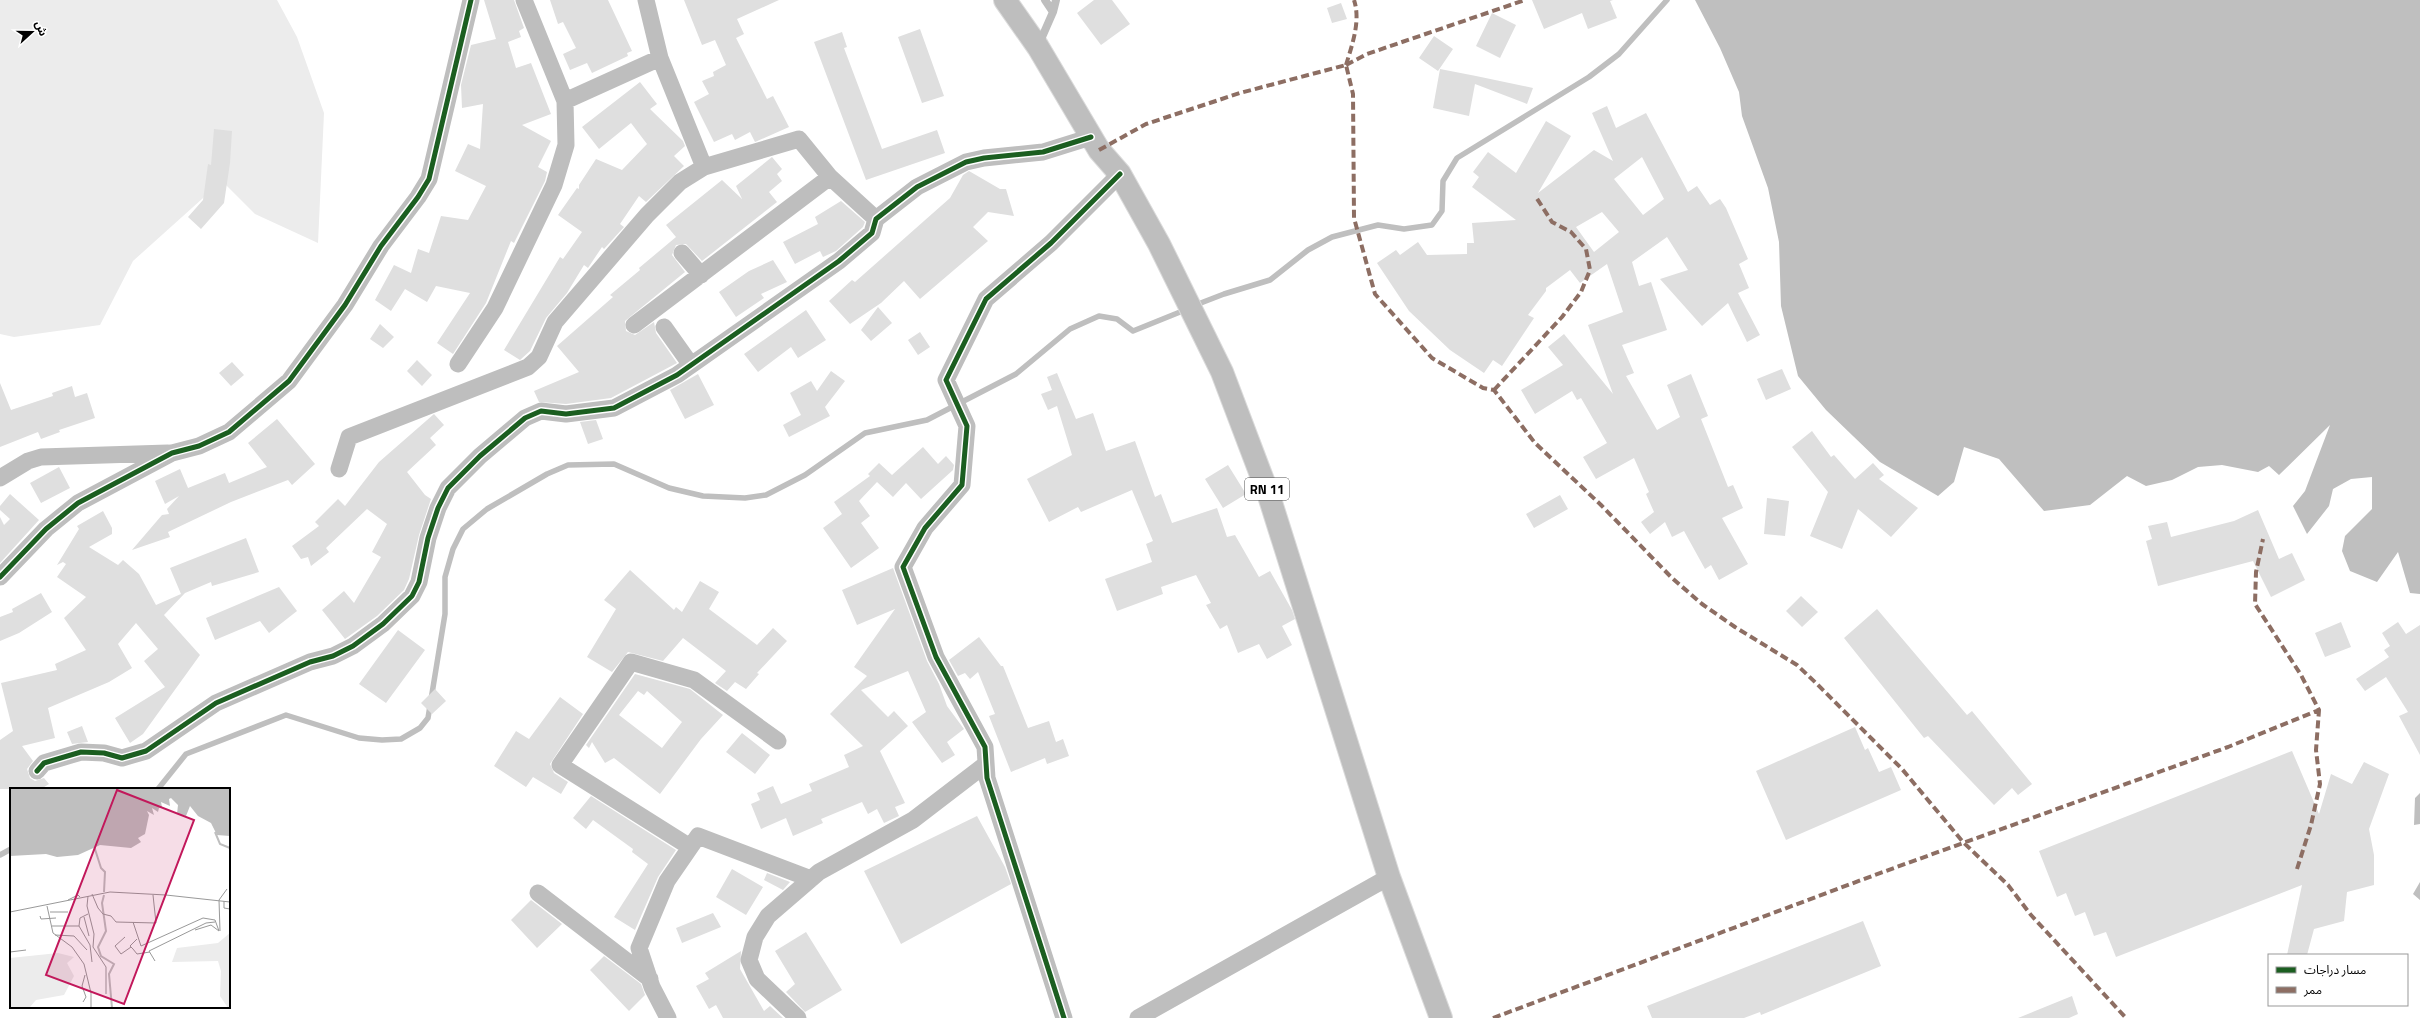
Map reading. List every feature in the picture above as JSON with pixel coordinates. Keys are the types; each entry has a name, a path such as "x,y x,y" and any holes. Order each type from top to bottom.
{"main road":[{"name":"RN 11","path":"1005,0 1038,47 1099,150 1120,174 1159,244 1222,372 1270,496 1389,877 1441,1018"}],"street":[{"path":"0,478 28,461 40,457 172,452 199,446 229,432 289,381 346,305 381,246 418,197 429,179 471,0"},
{"path":"458,364 495,308 554,185 566,145 565,101 524,0"},
{"path":"646,0 660,58 704,167"},
{"path":"565,101 660,58"},
{"path":"37,771 44,763 80,752 104,752 122,758 146,751 216,703 310,662 333,656 353,646 383,624 412,596 419,582 428,538 438,508 448,488 480,456 525,418 541,411 566,414 614,408 677,375 839,261 872,233 876,219 917,187 966,162 984,158 1042,152 1091,137"},
{"path":"339,469 349,437 528,368 539,357 555,322 647,215 680,182 704,167 799,139 830,176 876,219"},
{"path":"1064,1018 987,778 984,747 936,657 903,567 925,528 962,485 967,426 946,380 986,299 1051,243 1120,174"},
{"path":"634,325 830,176"},
{"path":"682,253 701,275"},
{"path":"664,327 691,365"},
{"path":"0,577 46,529 78,503 172,452"},
{"path":"690,847 560,764 631,662 694,680 778,741"},
{"path":"798,1018 757,979 749,960 755,937 768,916 819,872 913,820 986,764"},
{"path":"668,1018 650,979 639,948 667,881 698,836 811,879"},
{"path":"1138,1018 1389,877"},
{"path":"538,892 650,979"}],"lane":[{"path":"1045,0 1053,12"},
{"path":"1038,47 1053,12 1056,0"}],"shaded area":[{"path":"0,0 277,0 297,37 324,113 318,243 255,214 222,181 133,261 100,325 14,337 0,334"},
{"path":"1695,0 2420,0 2420,594 2410,593 2398,552 2377,582 2350,571 2342,551 2345,536 2372,509 2372,477 2351,479 2333,489 2329,506 2307,534 2293,506 2305,491 2330,425 2279,475 2269,466 2258,472 2222,465 2198,467 2172,480 2146,486 2127,476 2090,505 2044,511 1999,459 1964,447 1954,482 1938,496 1880,462 1826,410 1798,376 1781,306 1779,242 1768,188 1742,116 1739,92 1720,48"},
{"path":"2420,793 2420,824 2414,825 2415,798"},
{"path":"2420,882 2420,900 2413,894"}],"building":[{"path":"484,0 514,0 524,28 519,31 521,37 508,42 516,68 531,63 551,114 522,125 551,141 538,167 547,172 545,181 514,243 511,241 486,303 453,354 437,343 470,293 436,286 427,302 405,289 391,311 375,300 394,265 411,273 418,249 429,253 441,216 468,220 486,186 455,171 468,144 480,149 483,104 462,108 461,85 471,45 496,39"},
{"path":"550,0 608,0 632,51 627,53 628,56 592,73 587,63 570,70 563,54 576,48 563,22 558,24"},
{"path":"684,0 779,0 737,19 744,34 736,38 767,99 773,96 789,127 755,142 750,132 735,140 732,134 714,142 694,102 709,94 702,81 714,76 713,72 726,65 715,40 702,45"},
{"path":"1094,0 1112,0 1130,24 1101,45 1077,13"},
{"path":"1532,0 1613,0 1610,1 1617,18 1588,29 1582,13 1544,29"},
{"path":"1341,3 1347,19 1332,23 1327,8"},
{"path":"1492,13 1516,25 1500,58 1476,46"},
{"path":"920,29 944,96 922,103 898,37"},
{"path":"842,32 847,47 844,48 882,149 937,130 945,153 866,180 814,42"},
{"path":"1434,36 1453,49 1438,71 1419,58"},
{"path":"1440,69 1533,88 1527,104 1475,84 1469,116 1433,108"},
{"path":"640,82 657,104 650,109 683,141 685,146 674,156 684,166 646,202 639,196 620,224 624,227 604,249 602,247 588,268 584,265 567,293 546,318 530,351 520,360 504,350 560,257 563,259 582,232 558,215 577,188 579,189 579,185 596,159 622,170 647,144 631,123 599,149 582,127"},
{"path":"1607,106 1616,128 1646,113 1688,192 1697,186 1710,205 1720,199 1726,208 1748,259 1739,264 1749,288 1738,293 1760,335 1747,342 1728,303 1702,326 1660,279 1688,270 1667,237 1632,262 1639,286 1651,282 1667,330 1622,345 1634,373 1626,376 1657,430 1680,417 1667,385 1691,374 1708,416 1701,419 1728,487 1733,485 1743,508 1722,518 1748,564 1719,580 1711,565 1705,569 1684,531 1672,537 1665,522 1650,534 1641,522 1654,512 1646,494 1649,492 1634,458 1596,479 1583,457 1607,443 1581,398 1577,400 1572,391 1535,414 1521,390 1563,365 1548,347 1564,334 1613,394 1588,325 1623,312 1607,264 1580,283 1570,270 1546,288 1546,291 1528,315 1534,318 1502,366 1493,360 1484,373 1450,350 1409,311 1377,263 1396,250 1400,255 1418,242 1427,255 1467,254 1467,243 1474,243 1472,223 1516,220 1472,187 1479,177 1473,172 1488,152 1516,173 1546,121 1571,136 1538,193 1594,150 1613,161 1592,113","holes":["1642,157 1664,199 1643,215 1614,179","1602,212 1619,232 1594,252 1576,227"]},
{"path":"214,129 232,131 230,163 224,203 201,229 188,217 203,200 208,164 211,165"},
{"path":"772,157 782,169 777,174 782,181 769,192 777,202 702,261 686,244 676,245 672,255 685,272 625,321 626,331 635,335 654,322 656,333 677,363 611,398 566,404 539,402 534,391 579,372 557,346 613,297 610,295 640,270 639,268 676,237 666,225 722,180 742,199 736,186"},
{"path":"969,171 1000,189 1006,189 1014,216 988,212 973,227 988,241 920,299 904,281 881,303 850,324 829,301 852,280 855,282 950,198 963,175"},
{"path":"841,201 865,222 863,227 836,251 823,257 820,251 795,264 783,242 818,224 815,217"},
{"path":"773,260 787,282 761,294 764,298 736,317 719,292 749,271"},
{"path":"878,307 892,323 871,341 861,330"},
{"path":"806,310 826,340 798,358 791,347 758,372 744,354"},
{"path":"380,324 394,337 383,348 370,339"},
{"path":"920,332 930,347 918,355 908,340"},
{"path":"417,360 432,375 422,386 407,371"},
{"path":"232,362 244,375 231,386 219,373"},
{"path":"1782,369 1791,389 1766,400 1757,379"},
{"path":"831,371 845,381 825,407 830,416 789,437 783,425 801,415 790,393 811,381 817,391"},
{"path":"1057,373 1076,419 1093,413 1106,451 1135,441 1155,497 1161,494 1172,523 1217,508 1227,537 1235,535 1259,577 1270,571 1292,610 1295,619 1282,626 1292,645 1267,659 1259,644 1238,653 1227,625 1220,629 1206,605 1211,603 1196,575 1161,587 1163,594 1117,611 1105,579 1152,562 1146,544 1153,541 1132,490 1081,512 1078,507 1049,522 1027,479 1072,455 1057,406 1048,410 1041,394 1052,390 1047,377"},
{"path":"698,374 714,405 685,419 670,390"},
{"path":"0,383 11,410 53,396 52,393 72,386 75,397 87,393 95,418 59,430 60,432 41,439 38,432 0,447"},
{"path":"434,414 444,425 430,438 436,445 407,472 425,495 431,499 419,535 409,579 404,590 377,616 345,639 322,610 344,591 354,603 381,557 372,552 387,524 367,509 326,548 329,552 311,566 308,557 301,559 292,546 319,526 315,522 338,499 345,506 379,462"},
{"path":"277,419 315,464 292,485 288,480 231,502 168,532 170,537 132,550 162,515 169,514 167,509 179,496 165,504 155,481 180,469 188,488 225,473 229,483 267,467 248,443"},
{"path":"596,420 603,439 588,444 580,422"},
{"path":"1812,431 1831,457 1834,455 1855,479 1873,463 1884,475 1879,479 1918,508 1891,537 1858,509 1842,549 1810,536 1828,492 1792,447"},
{"path":"923,447 938,464 946,456 954,465 953,470 921,499 906,483 893,497 877,482 859,501 870,516 861,523 879,548 851,568 823,528 842,514 834,502 870,476 868,474 879,463 892,475"},
{"path":"1228,465 1246,494 1223,508 1205,479"},
{"path":"59,467 70,488 41,503 30,483"},
{"path":"10,494 39,520 0,563 0,517 4,525 10,519 0,510 0,506"},
{"path":"1560,495 1568,509 1534,528 1526,514"},
{"path":"1767,498 1789,501 1785,536 1764,534"},
{"path":"2258,510 2279,559 2292,553 2305,580 2271,597 2253,561 2158,586 2146,541 2152,539 2148,526 2167,522 2171,537 2234,521"},
{"path":"103,511 112,528 112,534 89,547 118,565 123,560 139,574 156,605 181,594 170,568 246,538 259,572 212,586 211,582 185,593 164,615 200,655 143,734 130,743 115,718 165,687 144,661 158,649 136,623 118,644 132,668 109,682 48,708 55,738 22,746 33,761 27,769 30,778 35,781 44,778 49,784 43,788 0,789 0,740 13,731 1,683 57,670 55,664 86,650 64,618 86,597 57,577 66,564 63,562 57,565 79,529 77,526"},
{"path":"893,568 927,661 939,684 947,706 964,729 947,742 955,755 942,763 912,722 926,712 908,671 861,690 888,717 894,711 908,726 880,751 905,803 895,807 899,816 884,823 877,809 868,814 862,802 821,819 823,823 793,836 786,818 761,829 751,804 760,800 757,793 773,786 781,804 812,791 809,784 849,767 844,755 863,746 830,714 867,676 854,667 895,609 857,625 842,590"},
{"path":"630,570 674,610 676,607 682,612 700,581 719,592 709,609 757,645 773,628 787,641 757,673 759,674 746,689 735,682 727,691 715,683 726,671 683,638 663,661 628,652 612,672 587,657 616,609 604,600"},
{"path":"279,587 297,611 269,633 260,621 215,640 206,618"},
{"path":"41,593 52,612 19,633 0,641 0,617 13,612 12,609"},
{"path":"1801,596 1818,612 1802,627 1786,611"},
{"path":"1877,609 1967,715 1972,711 2032,784 2018,795 2012,788 1994,805 1928,736 1924,738 1844,638"},
{"path":"2341,622 2351,647 2325,657 2315,633"},
{"path":"2398,622 2406,634 2420,625 2420,755 2399,716 2408,712 2386,677 2365,691 2356,679 2389,657 2384,650 2390,646 2382,633"},
{"path":"398,630 425,650 386,703 359,684"},
{"path":"979,637 1001,666 1003,666 1028,728 1049,721 1056,742 1063,739 1069,756 1047,764 1045,758 1011,772 989,716 995,714 978,672 970,679 965,673 958,676 949,660"},
{"path":"635,674 690,689 723,715 701,739 660,794 614,758 605,763 592,742 589,748 586,745","holes":["638,691 644,695 647,691 682,722 662,748 619,715"]},
{"path":"435,689 446,701 432,714 421,703"},
{"path":"560,697 583,714 550,764 554,773 568,782 561,794 533,777 526,787 494,766 516,731 529,739"},
{"path":"82,726 88,742 72,744 67,732"},
{"path":"1855,727 1865,750 1868,748 1879,772 1891,767 1901,790 1786,840 1756,771"},
{"path":"742,733 770,755 755,774 726,752"},
{"path":"2292,751 2319,814 2331,774 2352,784 2364,762 2389,774 2369,829 2374,855 2374,885 2347,892 2344,921 2314,929 2307,954 2287,954 2302,885 2116,957 2106,932 2094,936 2085,912 2075,916 2066,893 2057,897 2039,851"},
{"path":"591,796 676,850 658,877 635,930 614,917 648,864 632,852 633,849 593,820 586,829 573,818"},
{"path":"977,816 1005,867 1011,884 901,944 864,871"},
{"path":"732,869 763,887 746,915 716,897"},
{"path":"767,873 790,882 783,890 764,880"},
{"path":"531,900 562,924 537,948 511,920"},
{"path":"713,913 721,927 682,943 676,928"},
{"path":"1863,921 1881,966 1761,1015 1760,1012 1744,1018 1652,1018 1647,1006"},
{"path":"806,932 842,990 805,1012 786,992 795,984 775,951"},
{"path":"741,951 740,969 764,1011 770,1006 783,1018 723,1018 716,1005 709,1009 696,986 709,979 705,973"},
{"path":"604,956 641,984 645,995 629,1011 590,970"},
{"path":"2072,996 2078,1014 2069,1018 2018,1018"}],"waterway":[{"path":"1193,306 1224,294 1270,280 1308,250 1332,237 1378,225 1404,229 1432,225 1442,211 1443,181 1457,158 1589,77 1619,54 1667,0"},
{"path":"159,788 186,754 286,715 359,738 382,740 401,739 420,728 428,718 445,614 445,577 453,549 463,529 487,509 547,474 568,465 614,464 669,488 703,496 745,498 766,495 805,475 865,433 927,420 1016,374 1070,329 1099,316 1117,319 1133,331 1185,310"},
{"path":"0,855 10,850"}],"marked path":[{"path":"1346,65 1356,25 1357,16 1354,0"},
{"path":"1346,65 1367,54 1525,0"},
{"path":"1099,150 1146,124 1240,93 1346,65 1353,94 1354,218 1375,294 1432,358 1483,388 1494,390 1535,443 1601,505 1672,578 1702,604 1735,627 1797,665 1817,684 1902,769 1963,842 2008,885 2031,915 2126,1018"},
{"path":"1494,390 1562,317 1581,292 1590,270 1586,249 1571,232 1552,222 1536,197"},
{"path":"1493,1018 1872,876 2228,747 2319,710 2301,675 2255,604 2256,572 2263,539"},
{"path":"2297,869 2311,825 2320,784 2316,750 2319,710"}],"cycle path":[{"path":"0,577 46,529 78,503 172,453 199,446 229,432 289,381 345,305 381,246 418,197 429,179 471,0"},
{"path":"37,771 44,763 81,752 104,753 122,758 146,751 216,703 310,662 333,656 353,646 383,624 412,596 419,582 428,538 438,508 448,488 480,456 525,418 541,411 566,414 614,408 677,375 839,261 872,233 876,219 917,187 966,162 984,158 1043,152 1091,137"},
{"path":"1064,1018 987,778 985,747 936,657 903,567 925,528 962,485 967,426 946,380 986,299 1051,243 1120,174"}]}
